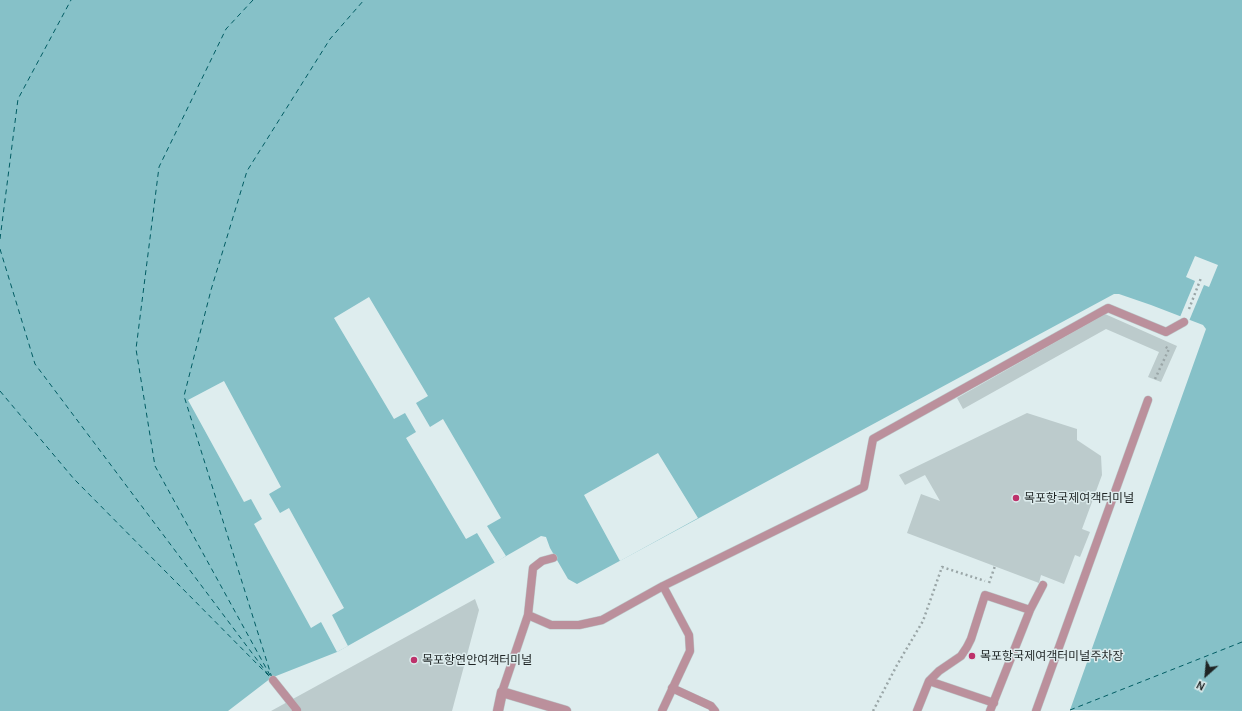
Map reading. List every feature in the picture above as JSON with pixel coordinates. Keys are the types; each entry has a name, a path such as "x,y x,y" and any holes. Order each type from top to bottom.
{"street":[{"path":"498,711 502,692 566,711"}],"lane":[{"path":"528,615 551,625 579,625 602,620 663,586 864,487 874,439 1108,308 1166,332 1184,322"},
{"path":"1036,711 1148,400"},
{"path":"502,692 528,615 533,568 542,561 553,558"},
{"path":"990,711 1030,610 1043,585"},
{"path":"662,711 690,651 689,635 663,586"},
{"path":"917,711 929,681 939,671 961,656 967,647 971,640 985,595 1030,610"},
{"path":"273,680 297,710 296,711"},
{"path":"929,681 994,702"},
{"path":"672,688 711,706 715,711"}],"path":[{"path":"1184,322 1201,278"},
{"path":"1155,379 1169,348 1162,346"},
{"path":"873,711 923,620 942,567 989,582"}],"water":[{"path":"0,0 1242,0 1242,711 1070,710 1206,329 1203,325 1151,305 1119,294 1114,294 577,584 568,579 550,548 546,537 541,536 337,652 271,678 228,711 0,711"}],"pier":[{"path":"1195,256 1218,265 1209,287 1204,285 1189,321 1180,317 1195,281 1186,277"},
{"path":"369,297 428,396 416,403 430,427 443,419 501,518 487,526 506,556 495,563 477,533 466,539 406,438 416,432 405,413 394,419 334,318"},
{"path":"224,381 281,487 269,494 280,513 289,508 344,608 332,615 348,646 337,652 321,622 311,628 254,524 262,519 251,499 244,502 188,400"},
{"path":"658,453 698,518 620,561 584,495"}],"building":[{"path":"1105,314 1177,346 1161,382 1148,377 1159,352 1106,329 963,409 957,398"},
{"name":"목포항국제여객터미널","path":"1027,413 1077,429 1077,440 1101,456 1102,475 1082,529 1090,532 1080,557 1075,555 1064,584 1041,575 1039,583 907,533 921,494 940,501 925,475 905,485 899,475"},
{"name":"목포항연안여객터미널","path":"475,599 479,610 452,711 271,711"}],"ferry route":[{"path":"0,239 18,99 71,0"},
{"path":"253,0 226,29 159,167 136,349 155,466 271,677"},
{"path":"272,678 184,396 211,290 247,171 330,39 364,0"},
{"path":"0,249 35,364 270,677"},
{"path":"0,391 74,479 271,678"},
{"path":"1070,710 1242,642"}],"place":[{"name":"목포항국제여객터미널","path":"1016,498"},
{"name":"목포항국제여객터미널주차장","path":"972,656"},
{"name":"목포항연안여객터미널","path":"414,660"}]}
